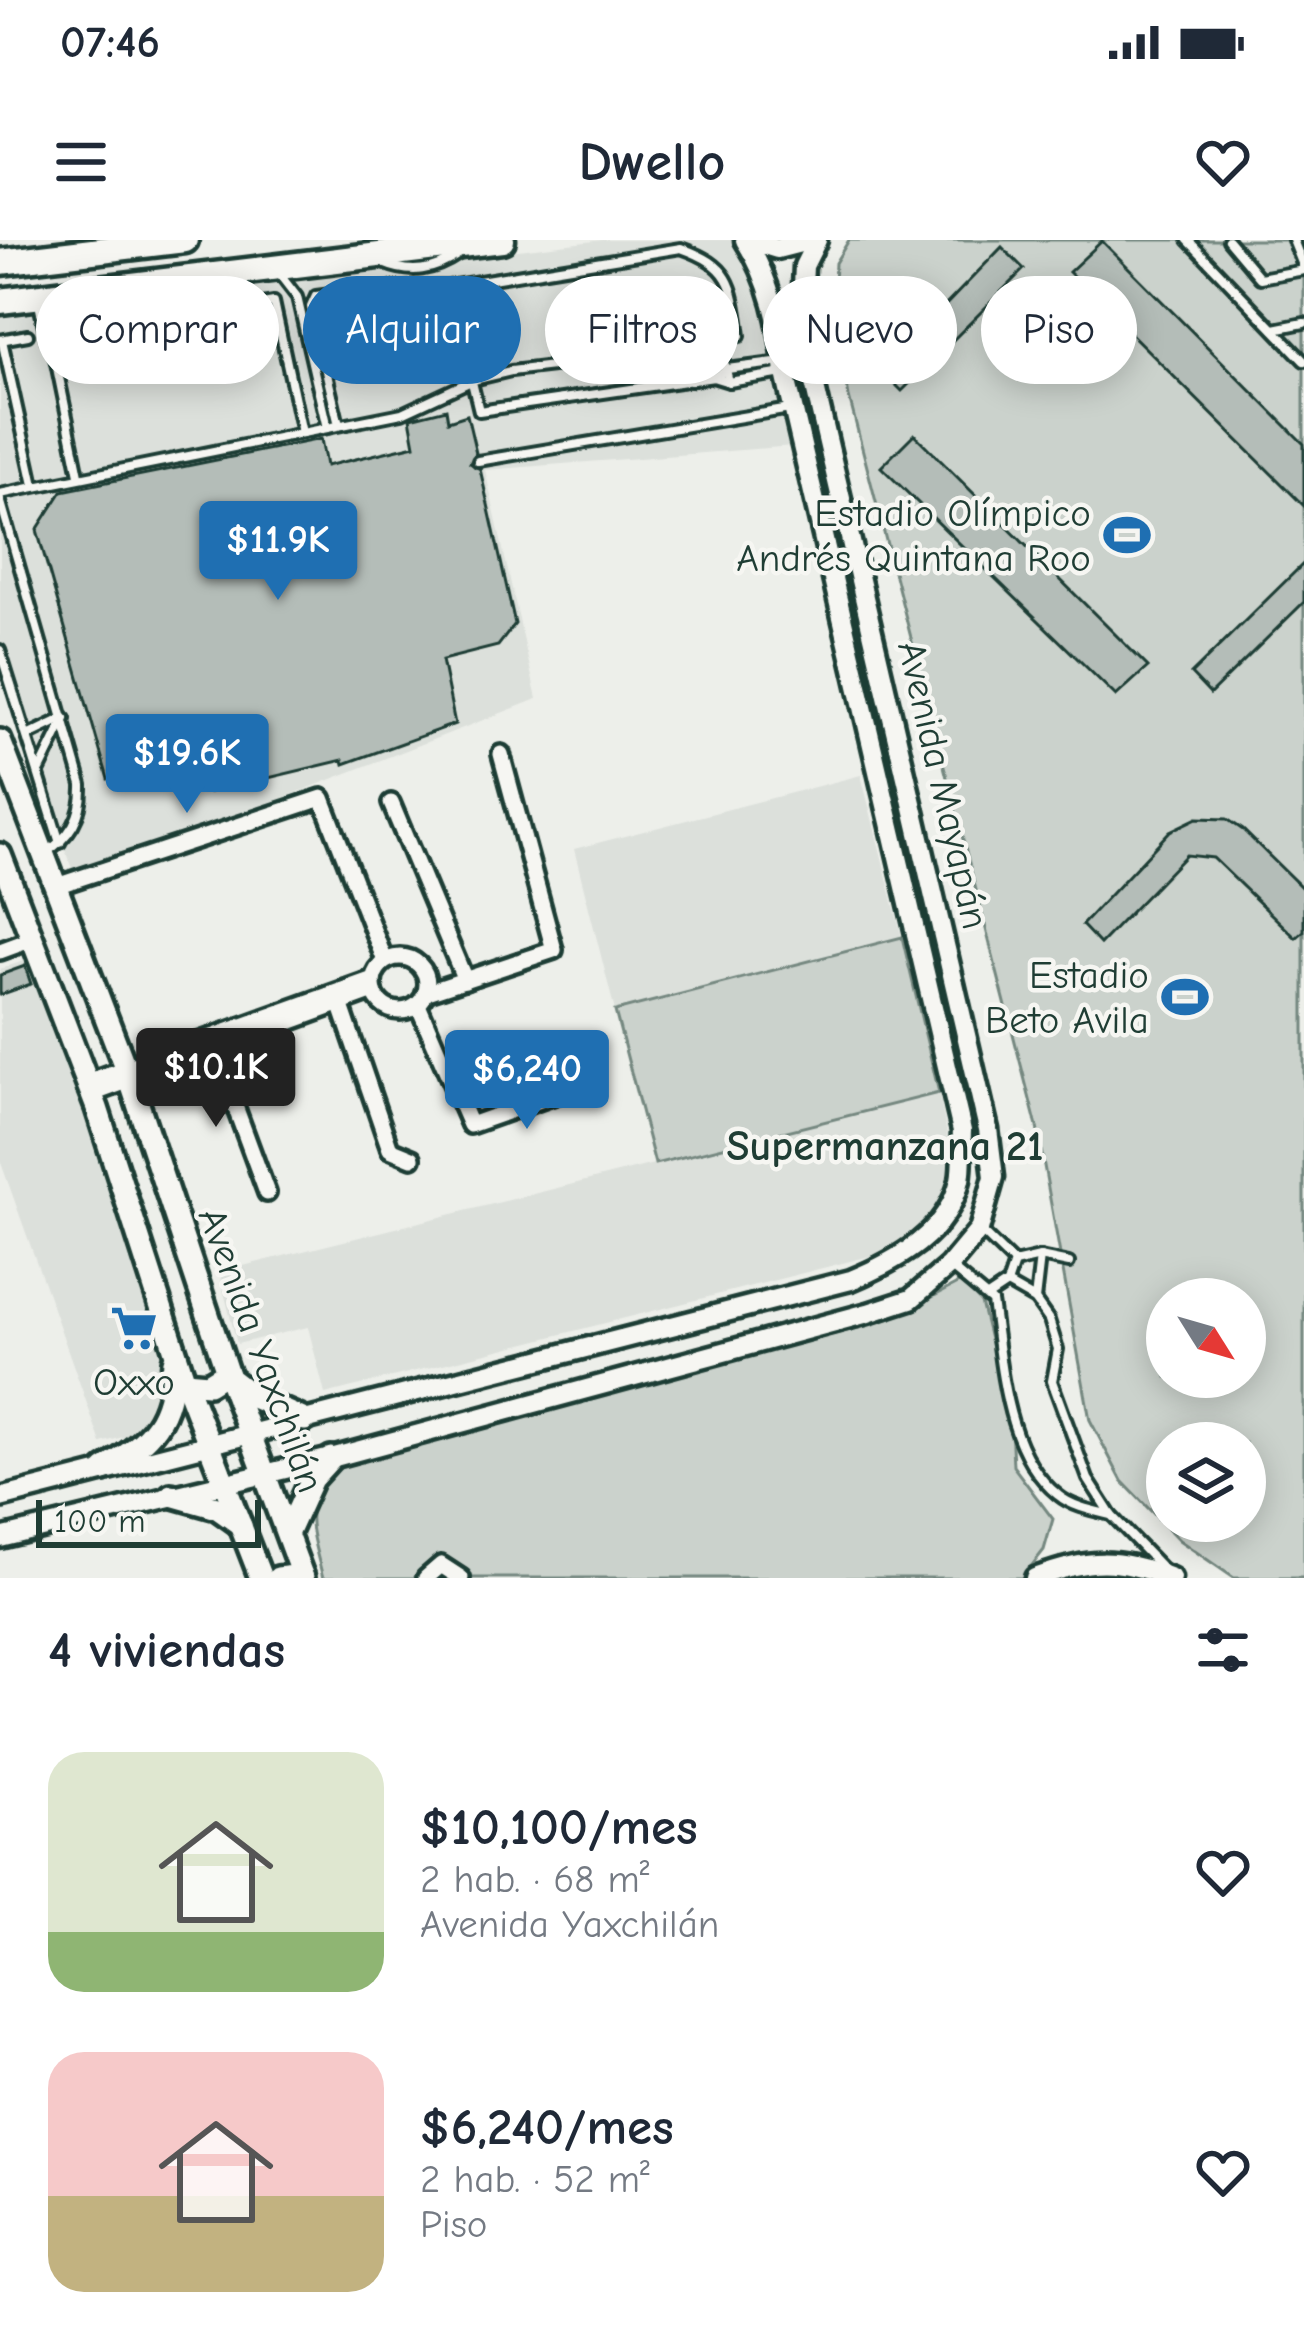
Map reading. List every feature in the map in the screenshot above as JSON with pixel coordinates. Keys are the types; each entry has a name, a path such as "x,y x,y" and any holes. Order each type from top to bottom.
{"main road":[{"path":"0,262 185,240"},
{"path":"215,276 275,269 308,271 371,256 502,240"},
{"path":"0,301 36,297"},
{"name":"Avenida Yaxchilán","path":"0,741 52,849 56,886 128,1074 228,1375 303,1576"},
{"path":"2,862 52,849"},
{"name":"Avenida Yaxchilán","path":"2,862 89,1088 185,1382 260,1578"},
{"path":"104,1470 143,1444 162,1421 172,1394 175,1348"},
{"path":"185,1382 208,1384 228,1375 255,1398 305,1420"},
{"path":"288,1532 312,1479 331,1458"},
{"path":"171,1495 217,1508 241,1525"},
{"path":"278,1578 303,1576"}],"street":[{"path":"747,240 777,249 814,240"},
{"name":"Avenida Mayapán","path":"747,240 766,276"},
{"name":"Avenida Mayapán","path":"803,276 814,240"},
{"name":"Avenida Mayapán","path":"0,1538 331,1458 358,1427 553,1358 851,1280 892,1263 921,1241 948,1211 960,1179 962,1131 788,384"},
{"name":"Avenida Mayapán","path":"0,1498 305,1420 358,1427 564,1396 911,1299 950,1266 980,1230 994,1177 988,1130 815,384"},
{"path":"868,728 895,722"},
{"path":"374,985 387,1008 397,1011 465,980 554,950 501,754"},
{"path":"56,886 322,798 385,961 374,985 340,1003 214,1049 128,1074"},
{"path":"391,802 465,980"},
{"path":"0,951 30,940"},
{"path":"385,961 411,959 422,967 427,980 422,999 470,1125 566,1091"},
{"path":"89,1088 374,985"},
{"path":"340,1003 390,1149 412,1158"},
{"path":"214,1049 267,1193"},
{"path":"553,1358 564,1396"},
{"path":"1035,1578 1085,1561 1142,1567 1169,1577"},
{"path":"426,1578 441,1564 461,1578"}],"lane":[{"path":"1188,240 1304,361"},
{"path":"1228,240 1260,278 1304,269 1293,240"},
{"path":"510,276 680,248 712,259 724,276"},
{"path":"275,269 298,293 327,428"},
{"path":"1274,329 1304,323"},
{"path":"279,325 302,433"},
{"path":"28,335 1,340 34,484"},
{"path":"60,384 79,476"},
{"path":"329,384 339,425"},
{"path":"52,849 70,833 83,801 65,718 0,496 34,484 402,413 464,384"},
{"path":"473,384 479,411 666,384"},
{"path":"478,461 794,408"},
{"path":"0,650 40,771 52,849"},
{"path":"27,736 65,718"},
{"path":"40,771 65,718"},
{"path":"980,1230 1014,1263"},
{"path":"1014,1263 1040,1257 1069,1263"},
{"path":"1035,1300 1040,1257"},
{"path":"988,1296 1007,1284 1014,1263"},
{"path":"950,1266 988,1296 1015,1431 1058,1495 1111,1515"},
{"path":"1007,1284 1035,1300 1049,1320 1058,1349 1052,1381 1088,1479 1111,1515 1169,1577"}],"shaded area":[{"path":"603,240 753,240 763,279 763,384 790,384 805,445 485,470 537,699 76,879 0,681 0,311 36,307 36,384 279,384 279,278"},
{"path":"849,240 1304,240 1304,1578 1234,1578 1182,1542 1266,1542 1266,1422 1146,1422 1146,1506 1122,1481 1090,1420 1037,1127 847,384 957,384 957,276 834,276 835,263"},
{"path":"861,775 902,937 615,1011 574,849"},
{"path":"902,937 939,1093 655,1164 615,1011"},
{"path":"24,961 41,973 186,1397 174,1417 160,1427 101,1443 0,1160 0,969"},
{"path":"939,1093 952,1159 940,1201 917,1232 874,1255 325,1394 308,1327 237,1344 219,1272"},
{"path":"961,1282 981,1303 1011,1425 1013,1466 1053,1519 1044,1550 1022,1578 323,1578 311,1510 323,1485 353,1456 862,1327 896,1316"}],"building":[{"path":"1102,241 1137,276 1073,276 1069,272"},
{"path":"1002,247 1024,269 1017,276 981,276 981,312 957,336 957,294"},
{"path":"1137,276 1304,444 1304,506 1137,340"},
{"path":"446,409 448,421 467,415 476,453 470,463 480,469 515,624 498,646 442,660 455,724 344,764 343,760 210,792 201,755 108,779 37,530 62,491 321,439 326,466 415,445 410,418"},
{"path":"914,434 1148,667 1116,696 881,467"},
{"path":"1304,563 1304,602 1210,694 1191,674"},
{"path":"1197,818 1227,819 1304,890 1304,931 1296,938 1213,858 1186,855 1100,944 1082,925 1170,831"},
{"path":"25,966 31,984 0,995 0,975"}],"place":[{"name":"Estadio Olímpico Andrés Quintana Roo","path":"1127,535"},
{"name":"Estadio Beto Avila","path":"1185,997"},
{"name":"Oxxo","path":"134,1328"}],"district":[{"name":"Supermanzana 21","path":"885,1146"}]}
